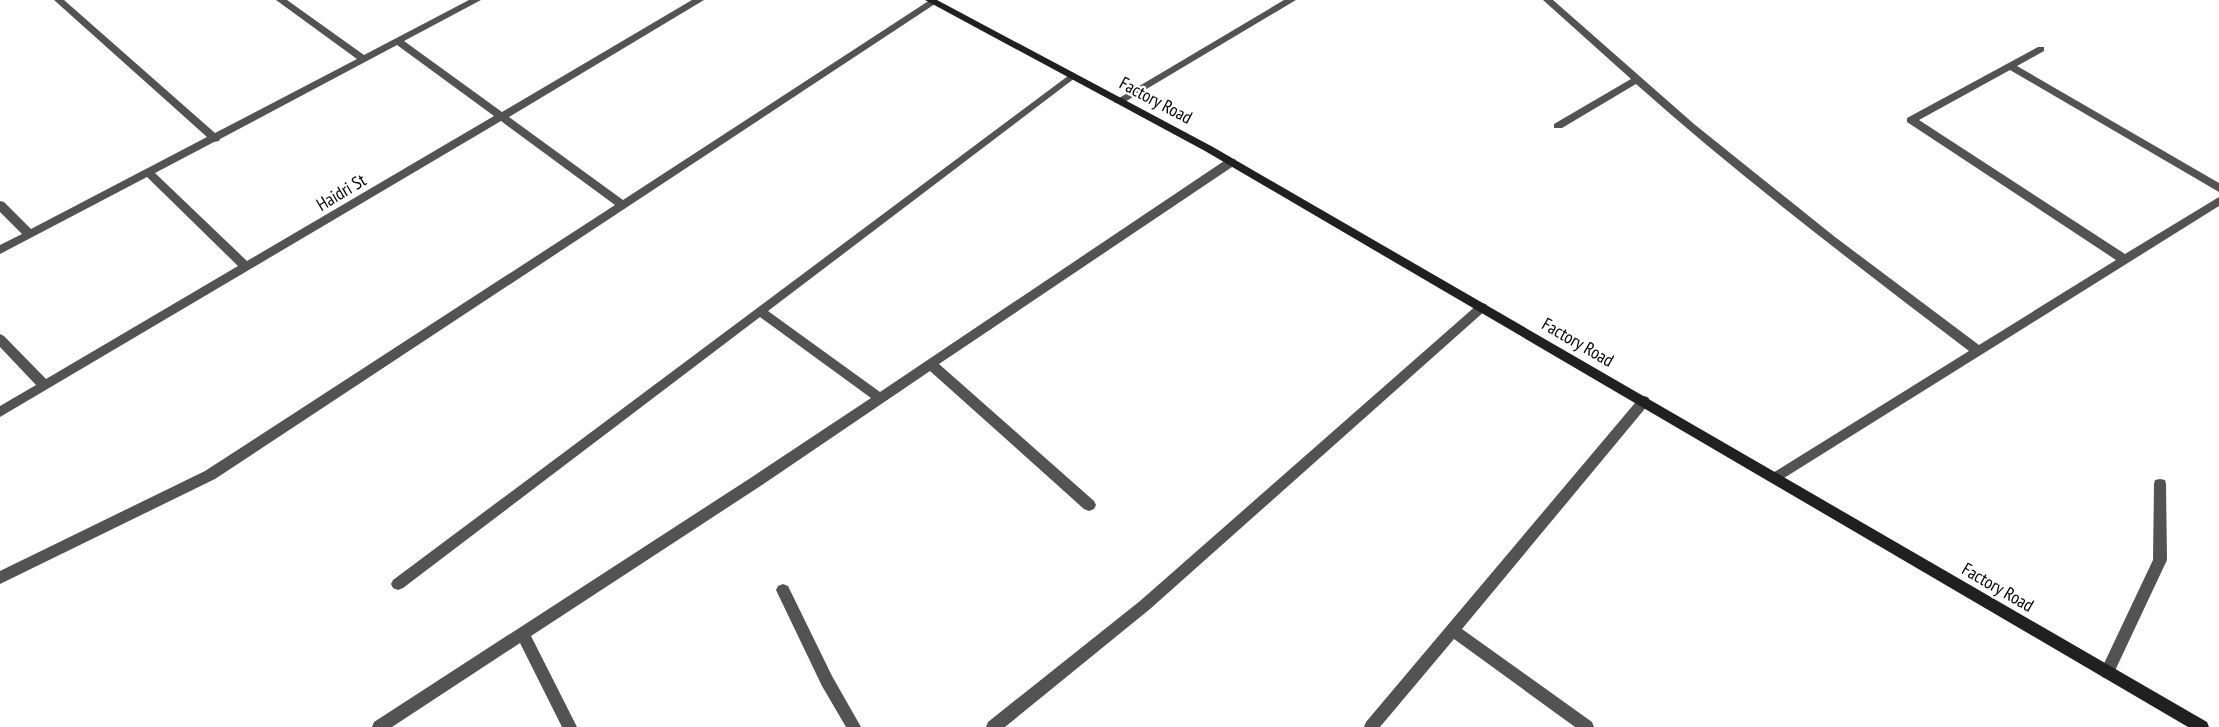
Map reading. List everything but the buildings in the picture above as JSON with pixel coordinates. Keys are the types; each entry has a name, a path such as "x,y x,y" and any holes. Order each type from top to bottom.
{"main road":[{"name":"Factory Road","path":"931,1 1231,162 2202,727"}],"street":[{"path":"59,0 215,139"},
{"path":"281,0 365,60"},
{"path":"0,250 476,0"},
{"name":"Haidri St","path":"0,412 699,0"},
{"path":"1119,101 1292,0"},
{"path":"1548,0 1690,126 1831,240 1979,352"},
{"path":"0,578 210,475 931,1"},
{"path":"399,42 623,205"},
{"path":"2041,49 1911,120 2125,260"},
{"path":"2010,66 2219,188"},
{"path":"398,584 1072,76"},
{"path":"1558,126 1637,79"},
{"path":"380,727 880,398 1231,162"},
{"path":"149,172 246,267"},
{"path":"1776,478 2219,201"},
{"path":"0,205 30,235"},
{"path":"993,727 1145,605 1482,307"},
{"path":"760,311 880,398"},
{"path":"0,339 45,386"},
{"path":"931,364 1089,505"},
{"path":"1371,727 1644,401"},
{"path":"2107,672 2160,560 2160,484"},
{"path":"783,590 827,681 854,727"},
{"path":"1453,630 1587,727"},
{"path":"522,634 570,727"}]}
